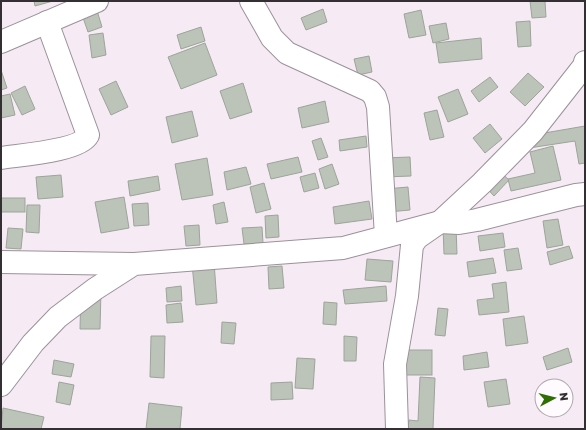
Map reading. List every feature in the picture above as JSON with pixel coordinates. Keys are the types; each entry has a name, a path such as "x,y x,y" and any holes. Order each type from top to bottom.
{"street":[{"path":"1,42 47,22 72,6 97,1"},
{"path":"251,1 272,38 287,54 370,91 375,97 378,107 386,236"},
{"path":"1,158 62,148 83,141 88,135 47,22"},
{"path":"397,429 395,364 407,296 410,253 417,238 440,222 533,132 584,66 585,62"},
{"path":"1,262 134,264 343,248 440,222 459,223 477,220 585,194"},
{"path":"1,385 33,343 58,318 95,289 134,264"}],"building":[{"path":"34,1 53,1 35,6"},
{"path":"530,1 545,1 546,17 532,18"},
{"path":"95,4 102,27 88,32 80,9"},
{"path":"323,9 327,22 306,30 301,18"},
{"path":"421,10 426,35 409,38 404,14"},
{"path":"530,21 531,46 518,47 516,22"},
{"path":"446,23 449,39 433,43 429,26"},
{"path":"201,27 205,41 181,49 177,35"},
{"path":"103,33 106,55 92,58 89,35"},
{"path":"481,38 482,59 439,63 436,43"},
{"path":"205,43 217,75 181,89 168,57"},
{"path":"369,56 372,72 358,75 354,59"},
{"path":"1,70 7,88 1,90"},
{"path":"528,73 544,87 525,106 510,92"},
{"path":"490,77 498,87 479,102 471,91"},
{"path":"116,81 128,107 111,115 99,89"},
{"path":"243,83 252,112 230,119 220,91"},
{"path":"25,86 35,109 22,115 11,93"},
{"path":"458,89 468,114 448,122 438,97"},
{"path":"10,94 15,115 1,118 1,96"},
{"path":"325,101 329,122 302,128 298,108"},
{"path":"437,110 444,137 430,140 424,113"},
{"path":"192,111 198,136 172,143 166,117"},
{"path":"490,124 502,139 485,153 473,138"},
{"path":"585,126 585,163 579,164 575,141 529,148 527,136"},
{"path":"366,136 367,147 340,151 339,140"},
{"path":"321,138 328,157 318,160 312,141"},
{"path":"553,146 561,180 511,191 508,179 535,173 530,152"},
{"path":"298,157 302,172 271,179 267,164"},
{"path":"410,157 411,176 384,177 383,158"},
{"path":"207,158 213,195 182,200 175,164"},
{"path":"332,164 339,184 325,189 319,169"},
{"path":"246,167 251,184 227,190 224,172"},
{"path":"496,168 509,180 494,196 482,183"},
{"path":"315,173 319,188 304,192 300,177"},
{"path":"61,175 63,197 38,199 36,177"},
{"path":"158,176 160,190 130,196 128,181"},
{"path":"264,183 271,209 256,213 250,187"},
{"path":"408,187 410,210 388,212 386,189"},
{"path":"124,197 129,228 101,233 95,202"},
{"path":"1,198 25,198 25,212 1,212"},
{"path":"369,201 372,219 335,224 333,207"},
{"path":"224,202 228,222 216,224 213,205"},
{"path":"148,203 149,225 134,226 132,204"},
{"path":"27,205 40,205 39,233 26,232"},
{"path":"278,215 279,237 266,238 265,216"},
{"path":"558,219 563,245 547,248 543,221"},
{"path":"199,225 200,245 186,246 184,226"},
{"path":"262,227 263,243 244,244 242,228"},
{"path":"443,227 456,227 457,254 444,254"},
{"path":"8,228 23,229 21,249 6,248"},
{"path":"503,233 505,247 480,251 478,236"},
{"path":"569,246 573,258 550,265 547,252"},
{"path":"518,248 522,269 507,271 504,250"},
{"path":"493,258 496,273 469,277 467,262"},
{"path":"367,259 393,261 391,282 365,280"},
{"path":"214,262 217,303 196,305 192,264"},
{"path":"282,266 284,288 269,289 268,267"},
{"path":"506,282 509,312 479,315 477,300 494,298 492,284"},
{"path":"181,286 182,301 167,302 166,288"},
{"path":"386,286 387,301 345,304 343,290"},
{"path":"81,290 101,290 100,329 80,329"},
{"path":"324,302 337,303 336,325 323,324"},
{"path":"181,303 183,322 167,323 166,305"},
{"path":"438,308 448,309 445,336 435,335"},
{"path":"524,316 528,343 506,346 503,319"},
{"path":"222,322 236,323 234,344 221,343"},
{"path":"151,336 165,336 164,378 150,377"},
{"path":"344,336 357,337 356,361 344,361"},
{"path":"568,348 572,362 547,370 543,357"},
{"path":"401,350 432,350 432,375 401,375"},
{"path":"487,352 489,367 464,370 463,356"},
{"path":"297,358 315,359 313,389 295,388"},
{"path":"54,360 74,364 71,377 52,374"},
{"path":"420,377 435,378 433,429 408,429 409,420 418,421"},
{"path":"506,379 510,404 488,407 484,382"},
{"path":"59,382 74,385 70,405 56,402"},
{"path":"292,382 293,399 271,400 271,383"},
{"path":"149,403 182,407 180,429 146,429"},
{"path":"3,408 44,417 41,429 1,429"}]}
